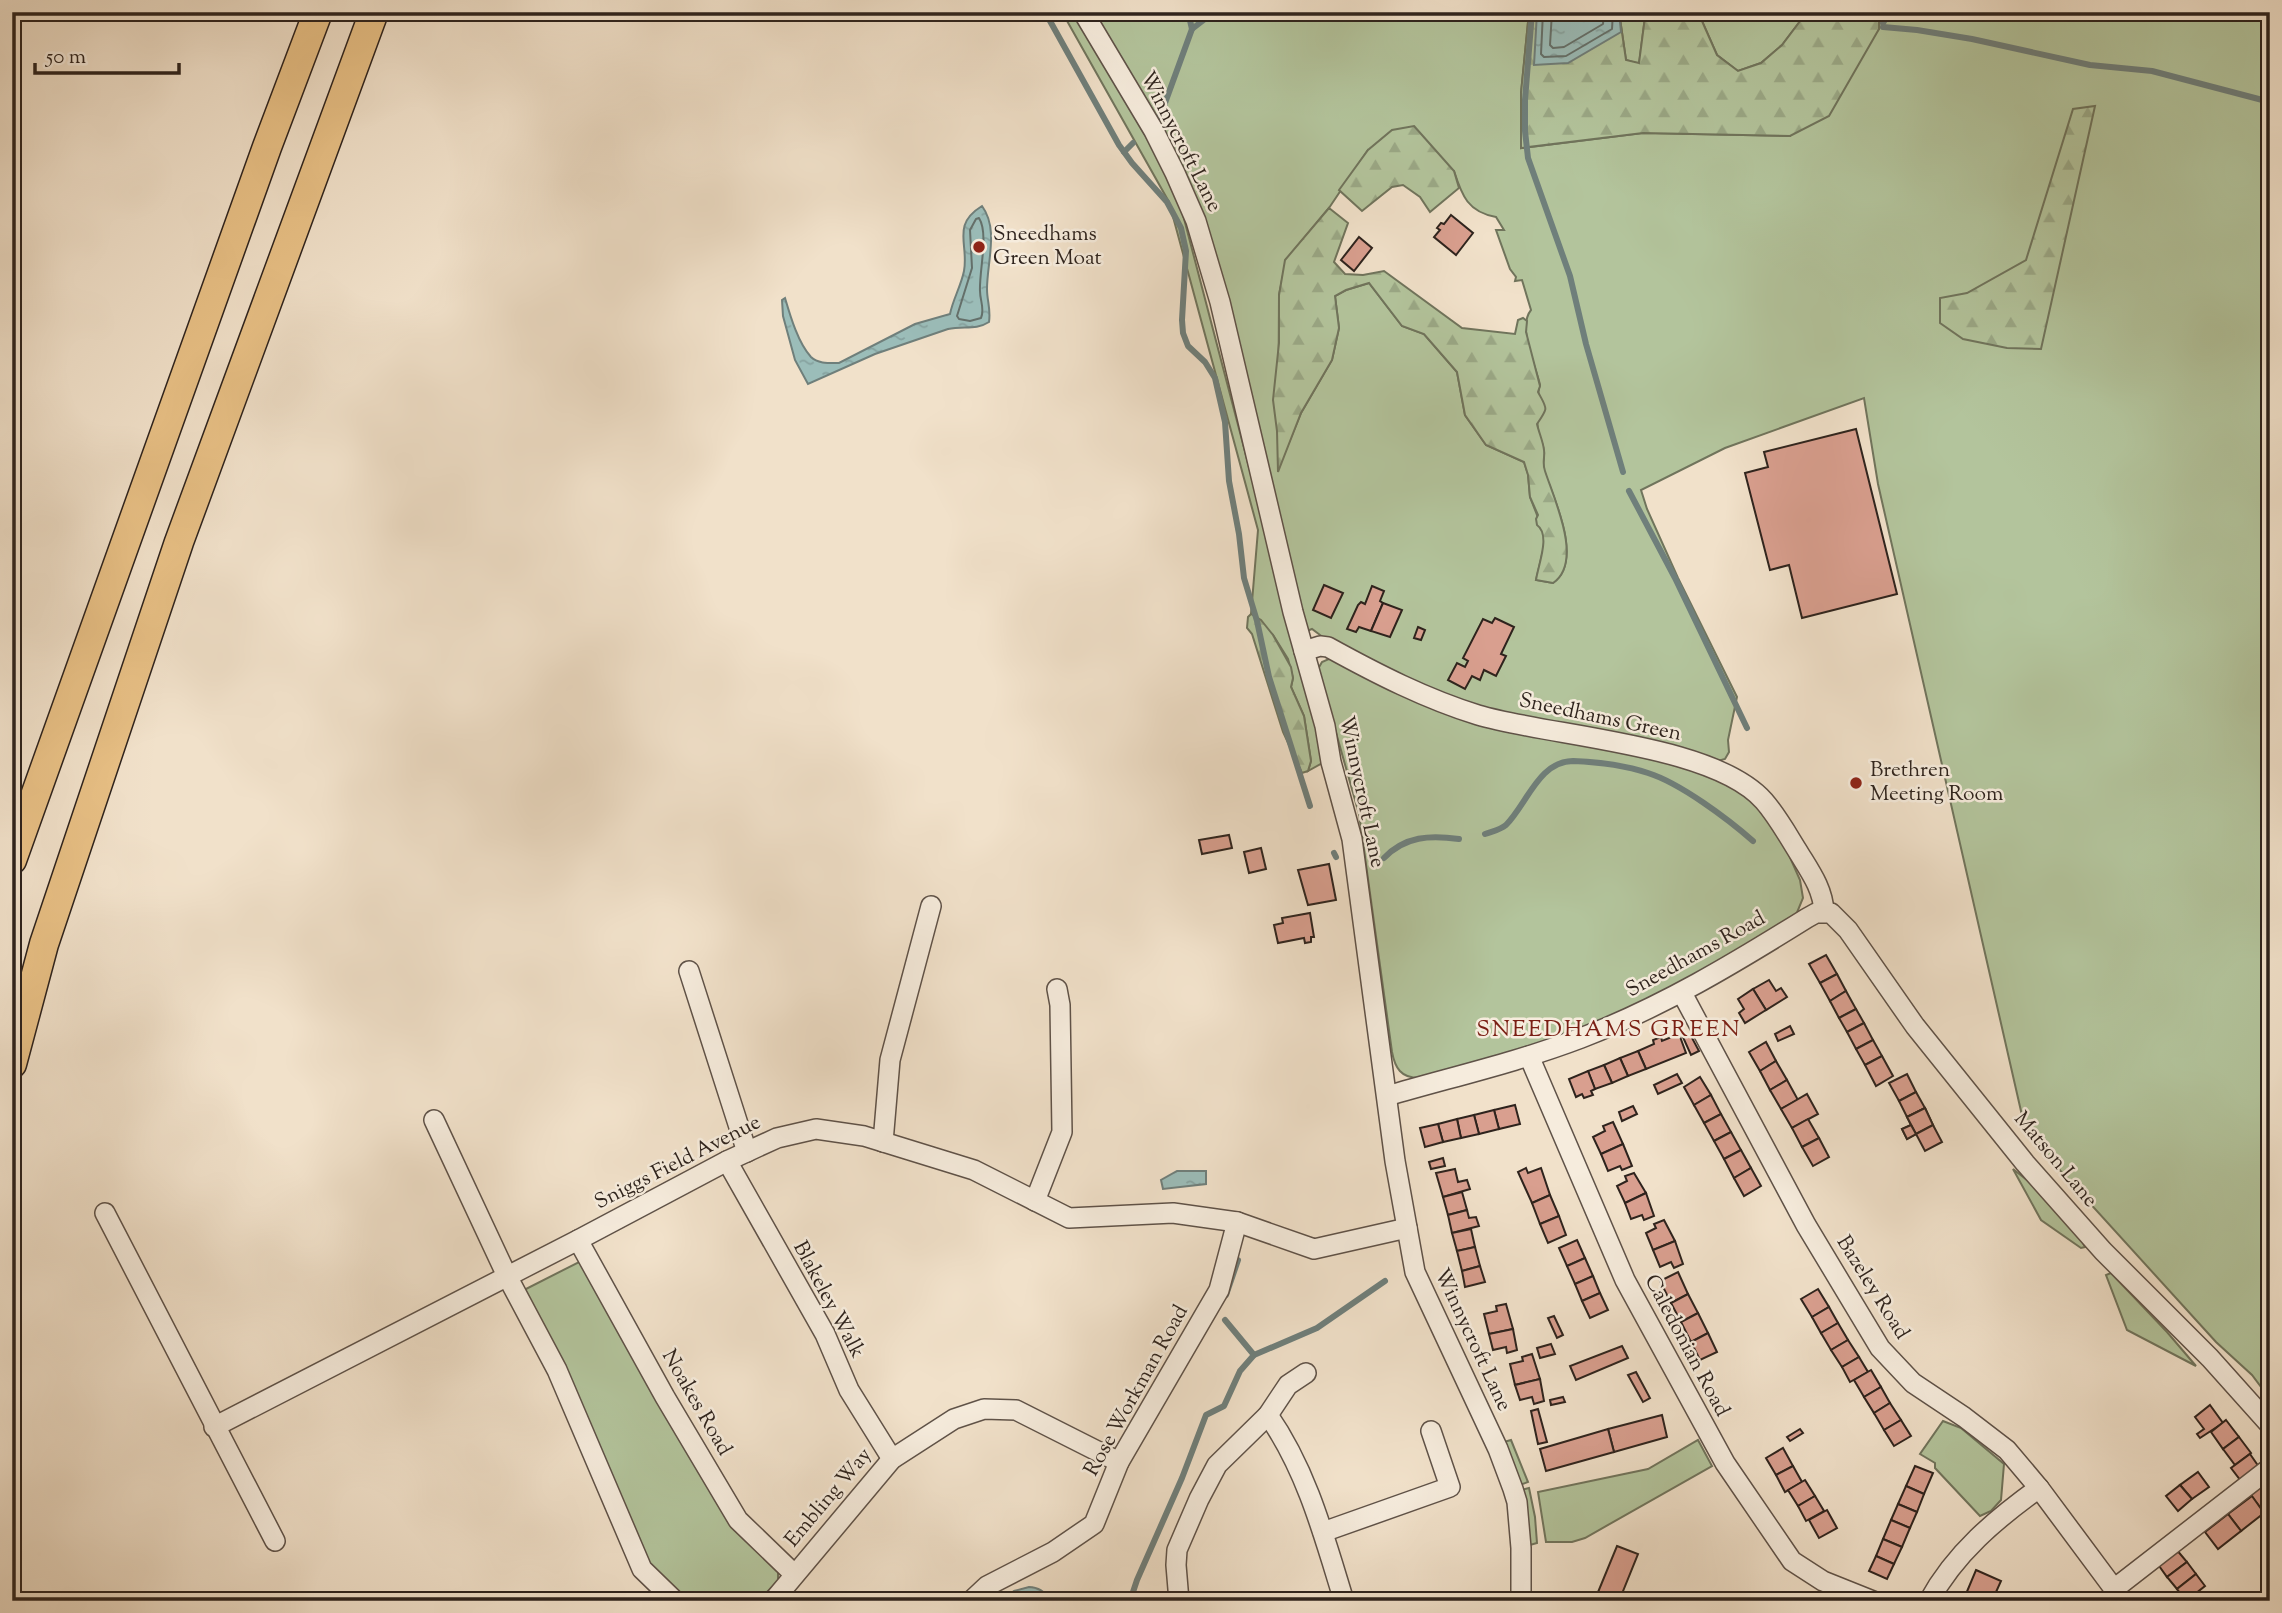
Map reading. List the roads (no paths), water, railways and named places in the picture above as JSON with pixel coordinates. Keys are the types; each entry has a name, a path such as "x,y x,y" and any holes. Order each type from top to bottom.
{"highway":[{"path":"12,860 267,147 318,12"},
{"path":"12,1064 44,944 179,542 374,12"}],"street":[{"name":"Winnycroft Lane","path":"1083,12 1154,131 1196,220 1223,316 1279,557 1325,726 1331,762 1352,839 1395,1161 1415,1272 1498,1449 1513,1489 1517,1502 1521,1548 1521,1601"},
{"name":"Sneedhams Green","path":"1304,651 1320,646 1328,648 1434,700 1478,715 1694,761 1738,780 1764,800 1788,835 1822,894 1824,912"},
{"path":"883,1142 890,1060 931,906"},
{"name":"Sneedhams Road","path":"1387,1097 1529,1056 1611,1026 1682,993 1807,918 1824,912"},
{"name":"Matson Lane","path":"1824,912 1835,915 1842,923 1915,1026 2025,1163 2104,1251 2210,1358 2270,1425"},
{"path":"689,971 747,1152"},
{"path":"1035,1201 1062,1132 1060,1005 1057,989"},
{"name":"Bazeley Road","path":"1682,993 1806,1225 1880,1348 1913,1383 2007,1450 2119,1595 2270,1468"},
{"name":"Caledonian Road","path":"1529,1056 1625,1280 1725,1463 1793,1561 1824,1581 1873,1601"},
{"path":"434,1120 507,1276 556,1370 642,1569 675,1601"},
{"name":"Sniggs Field Avenue","path":"214,1427 727,1161 777,1138 816,1129 864,1136 974,1170 1069,1218 1172,1213 1237,1222 1314,1249 1407,1228"},
{"name":"Blakeley Walk","path":"727,1161 825,1334 849,1390 892,1459"},
{"path":"105,1213 275,1541"},
{"name":"Rose Workman Road","path":"971,1601 987,1586 1053,1552 1094,1524 1119,1462 1219,1290 1237,1222"},
{"name":"Noakes Road","path":"578,1240 665,1397 738,1520 794,1574"},
{"path":"1179,1601 1177,1550 1217,1465 1268,1415 1288,1385 1307,1373"},
{"name":"Embling Way","path":"773,1601 892,1459 954,1419 984,1409 1016,1410 1119,1462"},
{"path":"1268,1415 1298,1465 1323,1532 1344,1601"},
{"path":"1323,1532 1450,1487 1431,1431"},
{"path":"1929,1601 1967,1547 2002,1515 2039,1488"}],"water":[{"path":"1537,12 1619,12 1621,32 1568,63 1534,65"},
{"path":"982,206 987,215 991,235 987,289 989,322 979,326 948,329 875,354 808,384 795,360 783,316 782,300 785,298 795,329 806,351 814,359 828,363 839,363 915,324 950,314 964,271 964,228 967,220"},
{"path":"1177,1171 1206,1171 1206,1184 1163,1189 1161,1180"},
{"path":"1029,1587 1042,1591 1051,1601 1002,1601 1014,1591"}],"waterway":[{"path":"1045,12 1119,145 1167,202 1181,228 1186,251 1183,333 1188,346 1205,362 1215,378 1225,422 1229,481 1244,578 1269,677 1310,806"},
{"path":"1188,12 1192,29"},
{"path":"1155,123 1161,114 1192,29 1214,12"},
{"path":"1532,12 1525,100 1528,158 1570,276 1586,344 1623,472"},
{"path":"1883,23 1890,12"},
{"path":"1883,27 1972,39 2090,65 2152,71 2270,102"},
{"path":"1124,152 1133,143"},
{"path":"1629,491 1675,578 1747,728"},
{"path":"1485,834 1506,825 1542,776 1551,768 1573,761 1620,766 1661,778 1703,802 1753,841"},
{"path":"1384,858 1409,841 1428,837 1459,839"},
{"path":"1334,853 1336,857"},
{"path":"1226,1295 1238,1260"},
{"path":"1130,1601 1206,1415 1224,1406 1240,1371 1254,1355 1317,1328 1385,1281"},
{"path":"1225,1320 1254,1355"}],"place":[{"name":"Sneedhams Green Moat","path":"979,247"},
{"name":"Brethren Meeting Room","path":"1856,783"}],"district":[{"name":"SNEEDHAMS GREEN","path":"1609,1030"}]}
